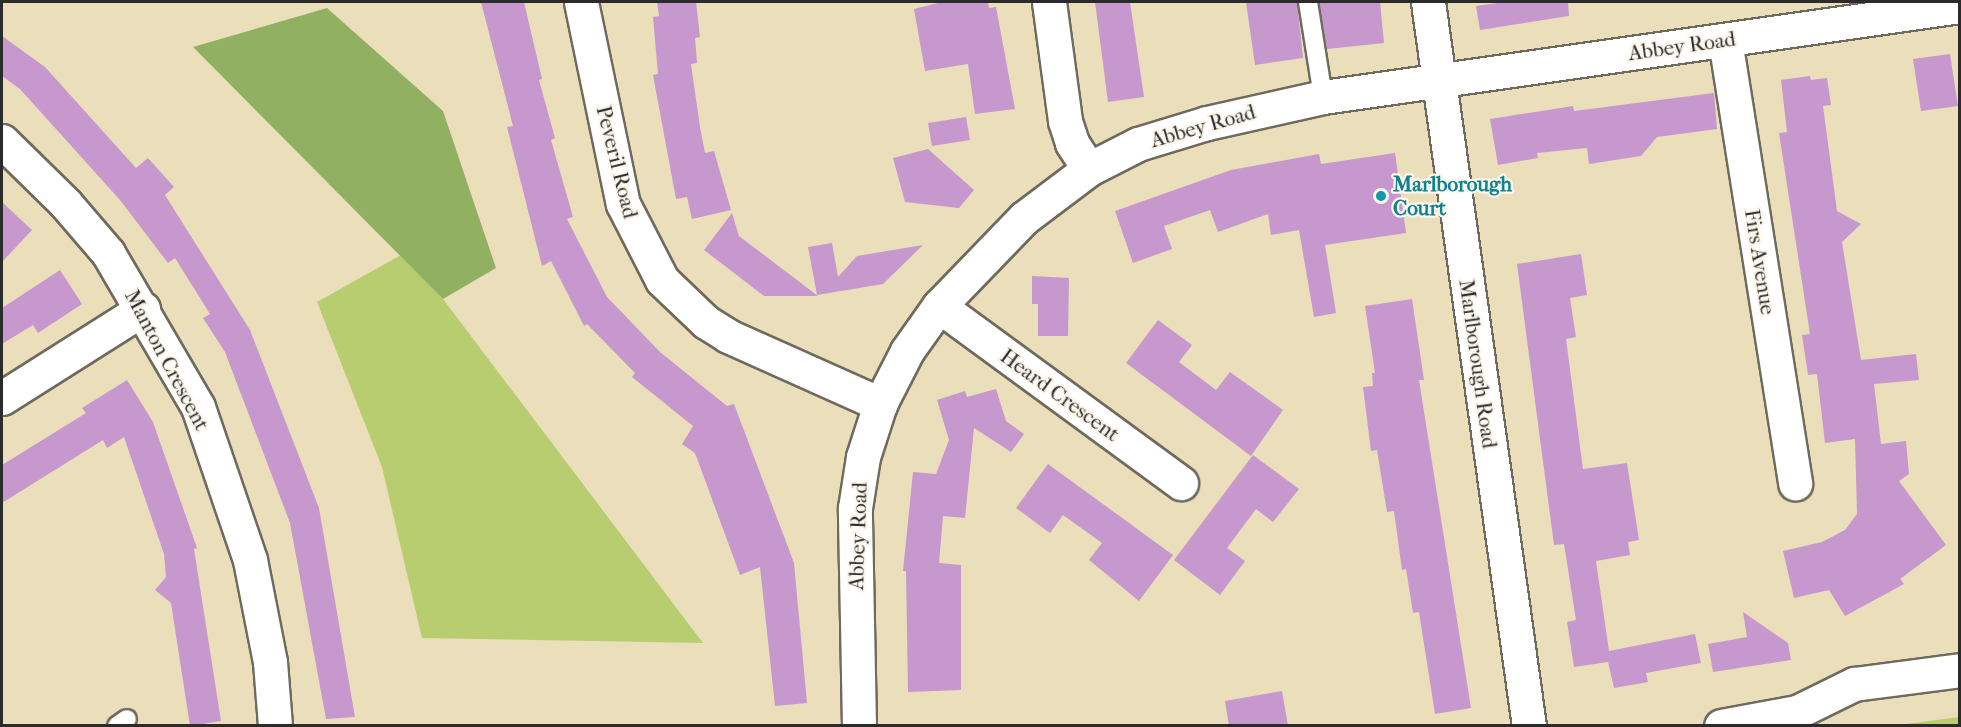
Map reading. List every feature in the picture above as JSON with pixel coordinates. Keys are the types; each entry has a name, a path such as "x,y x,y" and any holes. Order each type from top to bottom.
{"street":[{"name":"Peveril Road","path":"581,2 623,204 662,280 706,322 728,336 880,404"},
{"path":"1048,2 1065,121 1072,143 1089,169"},
{"name":"Marlborough Road","path":"1428,2 1529,726"},
{"name":"Abbey Road","path":"859,726 855,508 863,457 880,404 907,351 939,306 1024,218 1089,169 1138,144 1208,123 1323,97 1725,40 1826,14 1959,6"},
{"name":"Firs Avenue","path":"1725,40 1794,484"},
{"name":"Manton Crescent","path":"2,141 102,246 143,309 198,407 238,516 263,623 275,726"},
{"name":"Heard Crescent","path":"939,306 1181,483"},
{"path":"2,398 143,309"},
{"path":"1721,726 1797,712 1854,684 1959,670"}],"lane":[{"path":"1308,2 1323,97"}],"green space":[{"path":"327,8 443,111 496,268 443,299 193,47"},
{"path":"401,255 443,299 703,643 422,638 382,467 317,302"},
{"path":"1959,717 1959,725 1899,725"}],"building":[{"path":"481,2 524,2 542,79 539,80 555,138 551,140 573,217 567,219 607,297 660,352 727,406 734,404 794,563 807,703 775,706 760,567 740,575 695,453 682,444 693,426 632,377 635,373 587,324 584,326 551,261 542,266 507,127 513,126"},
{"path":"657,2 696,2 700,37 695,38 697,63 691,64 700,127 705,153 714,151 731,210 692,219 687,197 676,199 653,75 658,74 653,17 659,16"},
{"path":"942,2 988,2 989,8 996,7 1015,109 975,114 968,64 925,71 914,9"},
{"path":"1095,2 1130,2 1144,97 1108,102"},
{"path":"1246,2 1297,2 1303,58 1255,65"},
{"path":"1319,2 1380,2 1384,43 1327,49"},
{"path":"1505,2 1568,2 1569,16 1480,30 1476,6"},
{"path":"2,36 45,67 136,168 148,158 174,187 165,195 250,330 319,508 355,717 326,719 290,523 225,352 203,318 210,314 175,258 168,263 120,200 20,89 2,76"},
{"path":"1950,54 1958,106 1921,111 1913,59"},
{"path":"1810,76 1811,80 1827,78 1831,105 1823,106 1837,211 1861,224 1842,242 1861,360 1916,354 1919,380 1874,384 1881,444 1906,441 1909,474 1899,481 1946,545 1900,579 1904,584 1845,616 1829,590 1794,598 1783,551 1822,542 1845,530 1857,514 1855,439 1825,443 1817,374 1808,375 1802,335 1810,334 1779,133 1787,132 1781,80"},
{"path":"1714,93 1717,129 1657,137 1641,156 1589,164 1587,148 1537,153 1538,158 1498,165 1490,119 1573,106 1574,111"},
{"path":"966,117 970,140 932,146 928,123"},
{"path":"928,149 974,190 959,208 905,202 893,158"},
{"path":"1395,153 1406,233 1325,245 1336,313 1314,317 1299,230 1271,235 1268,214 1218,232 1210,210 1164,226 1172,249 1133,263 1115,211 1231,170 1319,154 1321,164"},
{"path":"2,202 32,230 2,262"},
{"path":"732,213 739,236 818,296 764,296 704,250"},
{"path":"832,243 838,277 857,256 923,245 883,284 817,295 808,247"},
{"path":"1581,254 1587,295 1570,298 1576,337 1566,339 1583,469 1627,463 1639,540 1628,542 1630,555 1596,561 1609,651 1695,634 1701,663 1646,673 1648,682 1614,688 1608,662 1574,667 1567,622 1576,620 1564,544 1554,545 1517,264"},
{"path":"60,270 82,304 38,333 33,325 2,344 2,308"},
{"path":"1032,276 1069,278 1068,336 1038,336 1038,304 1032,304"},
{"path":"1412,299 1424,380 1419,380 1471,708 1435,714 1419,612 1413,613 1406,569 1402,570 1394,511 1387,512 1377,450 1371,451 1363,387 1373,386 1372,373 1375,373 1365,306"},
{"path":"1158,320 1192,345 1179,362 1216,390 1230,372 1283,410 1251,456 1126,363"},
{"path":"127,380 153,422 197,548 194,549 221,721 190,726 171,603 155,590 166,577 164,554 124,437 107,448 103,440 2,503 2,465 86,413 82,408"},
{"path":"996,389 1006,421 1024,434 1011,452 974,428 965,518 943,516 939,563 961,565 961,690 908,692 906,571 903,571 913,472 936,474 949,440 937,400 965,391 967,397"},
{"path":"1253,455 1299,489 1273,522 1256,509 1227,548 1245,561 1220,595 1174,560"},
{"path":"1048,464 1173,555 1139,601 1089,560 1102,543 1063,515 1050,533 1016,508"},
{"path":"1743,612 1788,643 1791,660 1713,672 1708,644 1747,637"},
{"path":"1282,691 1288,726 1229,726 1225,701"}],"place":[{"name":"Marlborough Court","path":"1381,196"}]}
